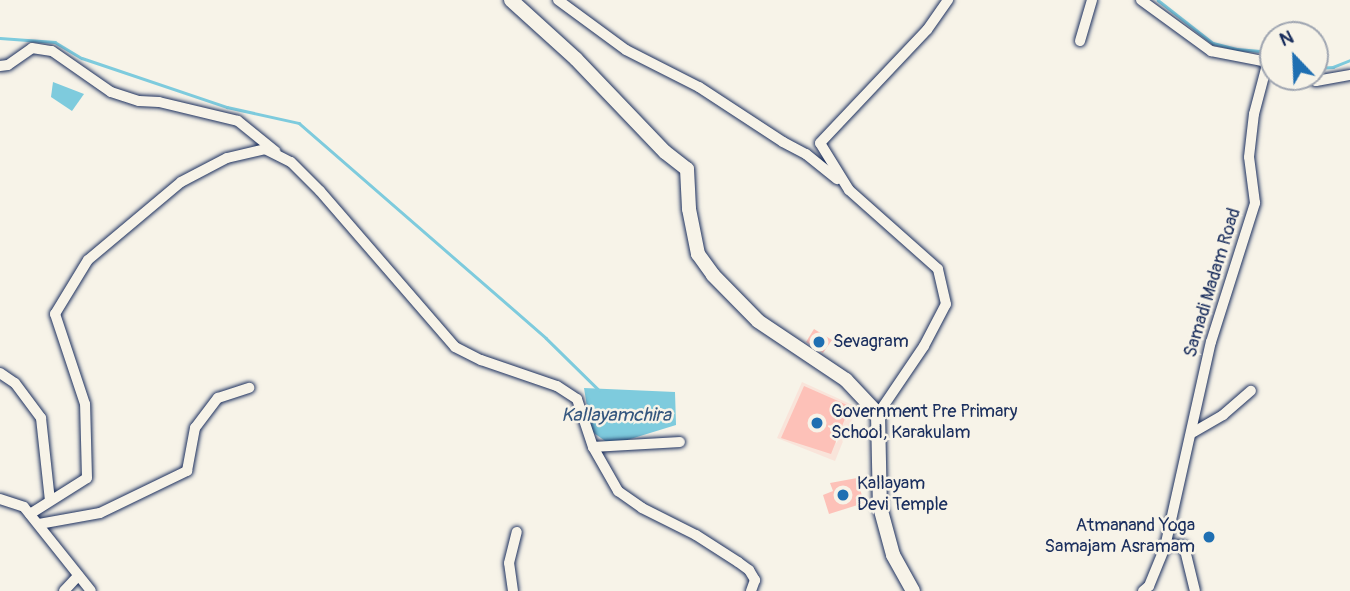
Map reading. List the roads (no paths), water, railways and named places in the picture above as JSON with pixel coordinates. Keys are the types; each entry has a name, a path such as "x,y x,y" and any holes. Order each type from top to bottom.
{"street":[{"path":"511,0 576,59 666,152 687,169 689,209 698,254 713,275 758,321 846,380 878,414"},
{"path":"558,0 626,50 699,87 806,154 938,269 946,304 923,346 878,414 880,508 893,555 913,591"},
{"path":"849,190 820,143 927,30 948,0"},
{"path":"1080,41 1092,0"},
{"path":"1141,0 1210,51 1259,60"},
{"path":"0,66 8,65 32,48 52,51 103,87 125,98 159,102 238,121 275,152 292,162 320,191 455,347 481,360 557,386 577,399 593,447 618,491 642,508 696,535 749,570 755,580 751,591"},
{"path":"1329,79 1350,75"},
{"name":"Samadi Madam Road","path":"1143,591 1149,586 1166,544 1211,342 1255,202 1249,157 1254,114 1261,91"},
{"path":"30,514 87,478 85,404 55,314 88,260 178,185 227,158 265,149 275,152"},
{"path":"0,373 15,383 41,418 50,501"},
{"path":"39,524 100,513 187,471 195,428 218,398 249,388"},
{"path":"1192,433 1223,415 1251,391"},
{"path":"593,447 680,442"},
{"path":"0,499 24,507 51,544 92,591"},
{"path":"513,591 509,563 517,532"},
{"path":"1166,544 1184,546 1195,591"},
{"path":"64,591 78,576"}],"water":[{"path":"53,82 84,94 72,111 51,97"},
{"name":"Kallayamchira","path":"584,388 675,392 676,425 611,445 591,431"}],"waterway":[{"path":"1158,0 1213,43 1259,51"},
{"path":"0,38 55,42 82,58 227,107 299,123 546,338 599,390"},
{"path":"1329,67 1350,60"}],"place":[{"name":"Sevagram","path":"819,342"},
{"name":"Government Pre Primary School, Karakulam","path":"817,423"},
{"name":"Kallayam Devi Temple","path":"843,495"},
{"name":"Atmanand Yoga Samajam Asramam","path":"1209,537"}]}
